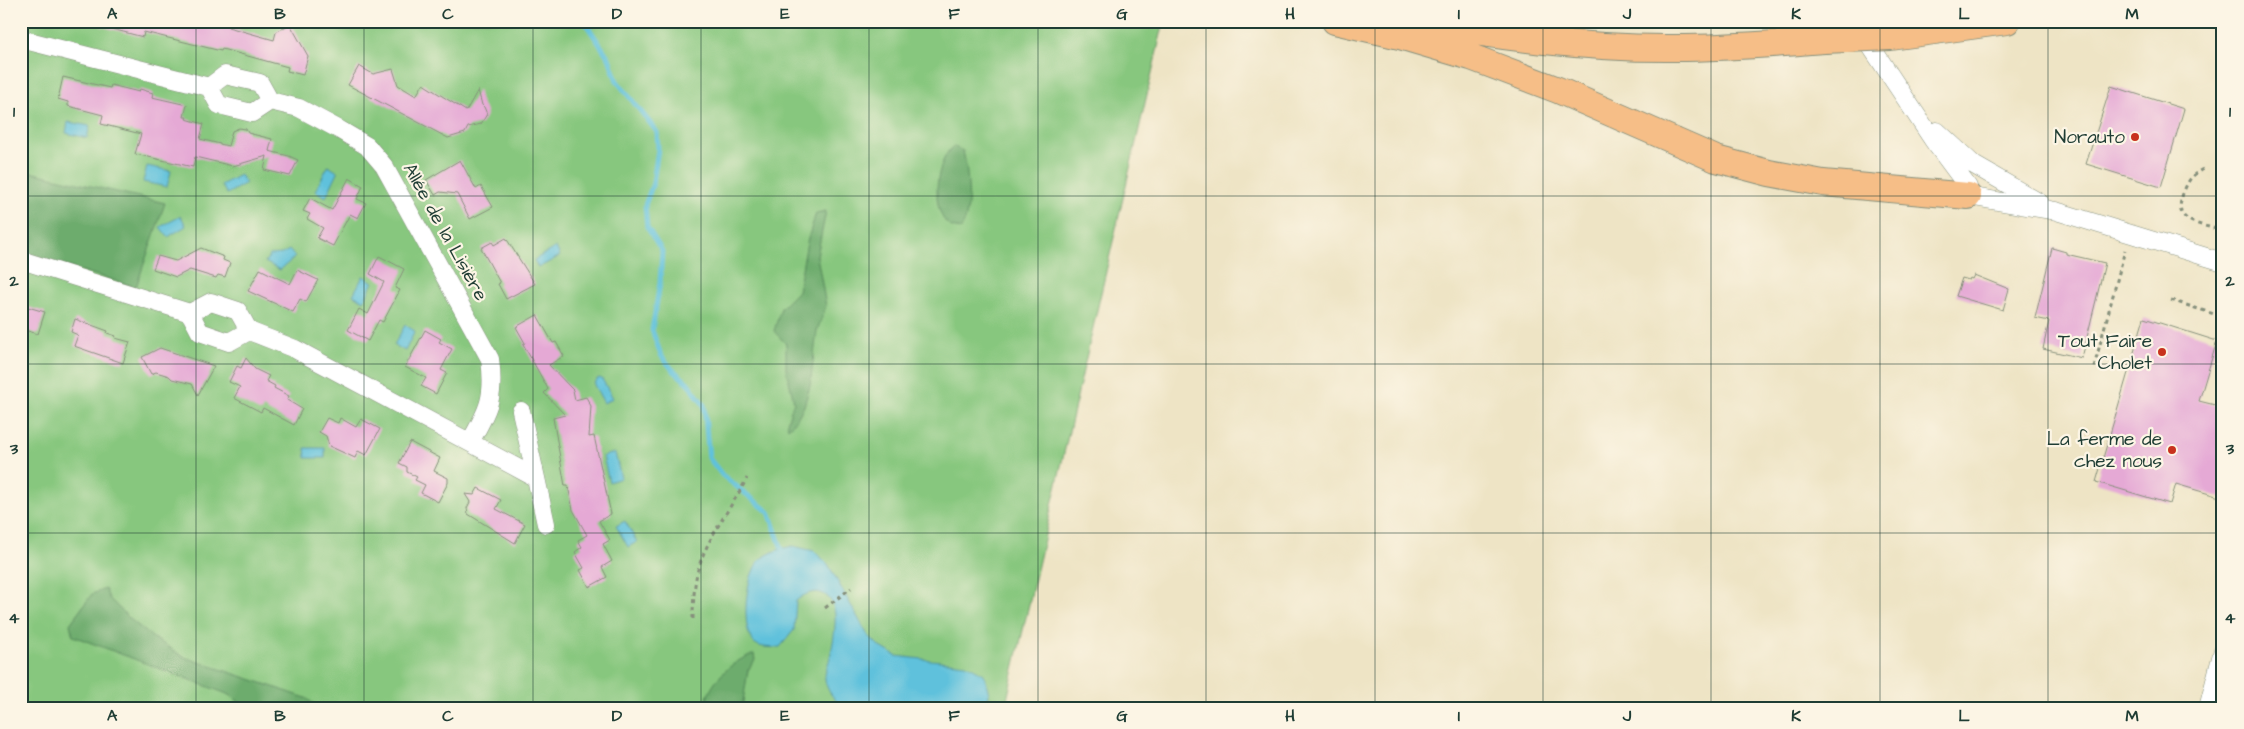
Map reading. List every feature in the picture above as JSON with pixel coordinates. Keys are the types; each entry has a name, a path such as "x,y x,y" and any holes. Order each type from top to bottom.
{"highway":[{"path":"1335,21 1400,36 1471,57 1558,90 1716,159 1769,173 1823,183 1968,196"},
{"path":"1404,21 1488,35 1589,45 1675,48 1752,46 1891,37 2007,21"}],"street":[{"path":"1854,21 1968,187 1968,196 2056,211"},
{"path":"21,39 210,87 219,105 252,113 270,101 260,84 225,75 210,87"},
{"name":"Allée de la Lisière","path":"270,101 299,108 340,130 367,146 384,166 490,359 493,384 485,415 470,442"},
{"path":"1910,104 1974,165 2010,188 2056,211 2129,235 2223,262"},
{"path":"21,260 190,313 200,332 229,342 249,331"},
{"path":"190,313 211,302 238,311 249,331 295,349 536,478"},
{"path":"521,411 546,524"},
{"path":"2208,708 2223,650"}],"path":[{"path":"2203,168 2191,175 2179,203 2181,214 2188,221 2223,232"},
{"path":"2094,367 2129,235"},
{"path":"2171,300 2223,317"},
{"path":"692,620 697,573 707,548 732,502 748,478"},
{"path":"825,608 851,588"}],"green space":[{"path":"21,21 1164,21 1005,708 21,708"},
{"path":"953,146 963,151 968,180 967,212 961,229 950,226 943,219 937,198 937,186 942,163"},
{"path":"21,170 165,203 136,287 21,253"},
{"path":"826,211 817,256 826,306 817,331 810,386 804,406 795,422 788,428 787,422 794,402 786,368 786,344 774,331 781,308 798,291 807,242 816,213"},
{"path":"105,589 109,598 130,619 152,637 184,657 306,698 319,708 247,708 230,695 73,636 70,624 92,594"},
{"path":"754,654 755,660 748,670 742,708 704,708 711,690 722,674 745,657"}],"water":[{"path":"68,122 90,126 87,138 66,133"},
{"path":"147,166 171,171 167,187 143,182"},
{"path":"328,166 338,172 326,197 315,191"},
{"path":"240,175 246,183 227,194 221,185"},
{"path":"181,216 186,226 168,237 160,227"},
{"path":"556,247 560,256 538,268 534,260"},
{"path":"289,250 295,257 280,270 265,262 270,255 282,254"},
{"path":"363,276 373,282 364,301 353,295"},
{"path":"405,325 415,331 405,351 394,345"},
{"path":"599,378 602,379 613,398 604,403 594,385 595,381"},
{"path":"305,448 325,448 325,458 306,458"},
{"path":"615,453 621,478 609,482 603,456"},
{"path":"625,521 637,542 628,547 616,526"},
{"path":"793,546 814,551 828,564 867,634 879,646 896,656 966,664 984,674 989,694 987,708 844,708 827,688 825,679 834,636 835,614 830,600 821,593 809,593 796,601 794,630 780,647 763,647 755,644 750,637 746,619 747,596 752,574 761,559 776,551"}],"building":[{"path":"101,21 229,21 228,27 274,40 276,32 290,24 308,56 303,75 287,71 288,67 222,49 221,51 144,32 143,37 100,26"},
{"path":"359,66 373,74 393,69 398,85 416,96 423,84 466,111 478,90 482,105 487,114 481,124 468,127 465,133 448,138 348,85"},
{"path":"63,77 110,88 111,85 139,92 140,89 153,93 152,97 187,105 184,117 204,124 200,139 228,146 232,131 239,128 246,129 248,133 272,139 269,151 298,160 290,176 264,170 267,156 233,166 195,157 193,167 135,154 141,134 101,124 103,115 68,106 68,102 58,99"},
{"name":"Norauto","path":"2111,86 2184,109 2161,187 2086,164"},
{"path":"460,160 476,189 481,186 493,207 470,219 457,194 440,192 435,195 426,180"},
{"path":"349,178 363,186 357,199 366,203 358,218 350,214 333,246 317,238 323,228 307,219 310,214 303,211 310,198 332,210"},
{"path":"506,238 535,284 506,299 498,284 500,283 481,248 492,242 494,245"},
{"path":"201,248 224,257 223,260 230,263 225,277 218,275 216,278 190,270 176,277 153,269 158,256 176,261"},
{"path":"2052,248 2066,252 2066,254 2105,263 2082,358 2043,349 2049,321 2035,318"},
{"path":"379,256 404,269 395,288 400,290 383,322 379,320 368,341 348,330 359,309 368,314 384,282 370,274"},
{"path":"260,269 290,284 297,270 318,280 306,302 300,299 293,312 248,291"},
{"path":"1974,275 2009,289 2003,310 1956,296 1962,278 1969,280"},
{"path":"21,305 45,312 38,334 21,329"},
{"path":"537,315 553,343 556,342 564,356 549,365 573,390 575,400 586,397 591,406 589,437 594,436 611,514 599,521 610,540 603,544 612,561 602,567 607,577 589,587 580,570 584,568 575,552 582,547 578,540 587,535 573,510 568,486 565,486 553,418 565,415 544,393 548,389 523,344 525,343 516,327"},
{"path":"2144,318 2217,341 2199,401 2223,407 2223,498 2176,484 2170,504 2096,482"},
{"path":"75,319 108,331 107,333 116,336 115,338 130,342 123,363 74,346 78,335 71,332"},
{"path":"425,330 441,339 439,342 452,349 441,370 447,373 436,394 421,386 426,378 405,367"},
{"path":"160,348 214,366 198,395 192,384 172,379 169,376 156,372 151,374 142,357"},
{"path":"246,358 255,369 269,376 266,381 289,396 287,400 302,409 294,425 263,408 261,412 234,398 240,387 229,382 237,366 241,368"},
{"path":"327,418 338,423 340,418 356,427 361,419 380,429 366,455 358,451 355,458 329,446 326,436 319,432"},
{"path":"410,442 440,458 434,471 448,478 448,483 438,502 421,493 425,485 415,480 417,477 407,472 407,467 399,463"},
{"path":"478,488 501,500 496,509 525,524 515,543 468,514 467,508 470,502 465,494 474,495"}],"waterway":[{"path":"584,21 609,58 617,81 657,132 658,149 653,183 645,205 647,227 662,251 660,283 652,330 661,355 672,369 688,383 704,405 709,458 722,475 769,512 782,549"}],"place":[{"name":"Norauto","path":"2135,137"},
{"name":"Tout Faire Cholet","path":"2162,352"},
{"name":"La ferme de chez nous","path":"2172,450"}]}
